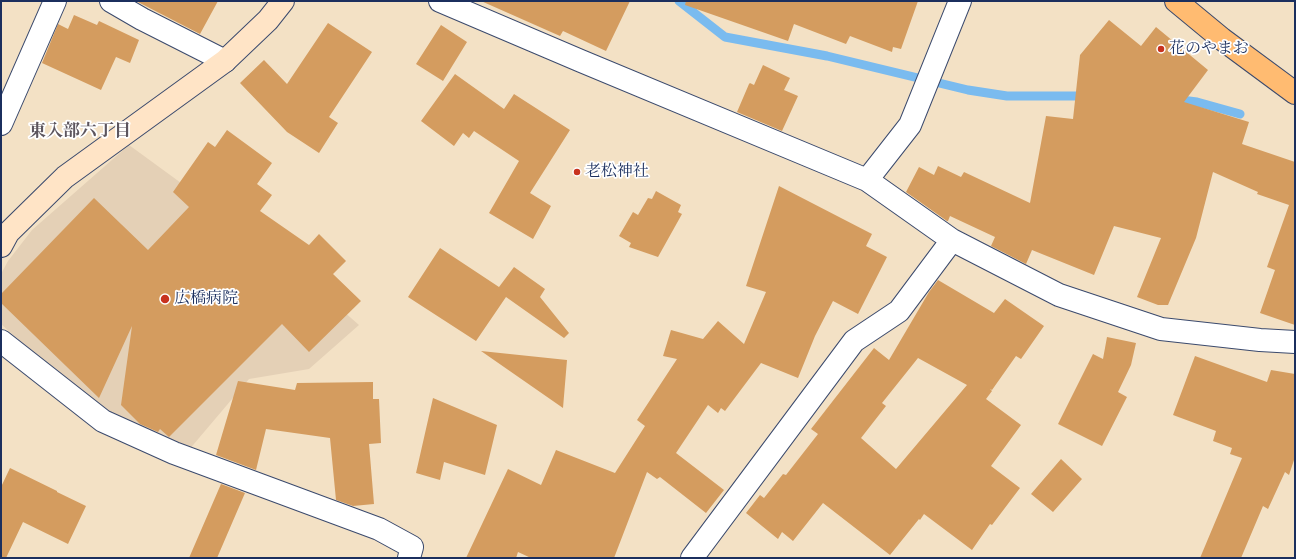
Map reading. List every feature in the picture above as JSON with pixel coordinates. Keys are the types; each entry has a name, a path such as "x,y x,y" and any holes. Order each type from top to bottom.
{"highway":[{"path":"1176,1 1295,93"}],"street":[{"path":"1,124 55,1"},
{"path":"111,1 142,19 225,61"},
{"path":"3,236 65,177 225,61 268,20 283,1"},
{"path":"440,1 867,180 952,240 1059,295 1161,329 1260,340 1295,342"},
{"path":"867,180 910,125 960,1"},
{"path":"692,558 854,341 899,311 952,240"},
{"path":"1,342 103,421 174,452 379,529 412,548 409,558"}],"shaded area":[{"name":"広橋病院","path":"129,145 277,253 359,325 309,369 249,379 188,451 104,417 1,324 1,274 8,261 32,230"}],"building":[{"path":"136,1 218,1 200,34"},
{"path":"481,1 630,1 606,51 563,31 560,36"},
{"path":"686,1 918,1 901,49 893,47 892,52 850,36 846,44 794,24 788,41 685,5"},
{"path":"74,15 97,25 99,21 139,40 130,63 116,57 101,90 42,63 58,24 68,29"},
{"path":"1109,20 1141,46 1156,27 1208,70 1184,102 1249,122 1242,144 1295,162 1295,325 1260,313 1275,270 1267,267 1289,205 1257,194 1258,192 1213,172 1196,238 1168,305 1158,305 1137,297 1161,238 1114,226 1094,275 1032,250 1026,264 991,246 995,237 950,216 947,221 906,192 919,167 934,175 938,166 961,177 964,172 1030,203 1046,116 1073,119 1080,55"},
{"path":"328,23 372,52 329,117 338,123 319,153 287,132 240,83 264,60 287,84"},
{"path":"441,25 467,42 443,81 416,64"},
{"path":"763,65 790,78 784,90 798,96 782,131 737,112 749,84 754,85"},
{"path":"455,74 504,109 514,94 570,130 530,193 551,206 533,239 489,213 519,161 474,131 469,138 463,133 454,146 421,121"},
{"name":"広橋病院","path":"227,130 272,163 257,184 272,195 260,211 309,245 319,234 346,261 333,274 361,301 309,352 282,324 169,437 160,429 158,432 140,424 121,405 132,326 99,398 1,303 1,294 94,198 148,250 189,207 173,192 208,142 215,147"},
{"path":"779,186 872,234 866,246 887,257 858,314 833,301 815,336 798,378 761,363 725,411 721,408 718,413 708,405 676,453 724,490 706,513 660,477 657,479 647,472 614,558 531,558 518,552 516,558 466,558 508,469 541,485 556,450 615,473 645,426 637,420 677,359 663,356 671,330 703,339 718,321 744,344 766,292 746,286"},
{"path":"656,191 681,205 678,212 682,214 658,257 629,247 631,243 619,236 633,212 638,215 648,198 652,199"},
{"path":"440,248 499,287 514,267 545,289 540,297 569,333 564,338 506,297 476,341 408,297"},
{"path":"938,280 994,313 1005,299 1044,326 1021,359 1016,356 992,390 990,389 992,391 986,399 1021,425 991,466 1020,488 992,525 990,524 972,550 924,514 890,555 823,503 793,541 782,532 778,539 746,513 760,495 764,498 783,474 786,475 818,434 811,429 874,348 889,360 929,292","holes":["918,358 967,385 896,469 861,438 886,406 882,403"]},
{"path":"1107,337 1136,343 1131,365 1118,392 1127,397 1102,446 1058,424 1093,354 1103,359"},
{"path":"481,351 567,360 563,408"},
{"path":"1195,356 1267,382 1271,370 1295,374 1295,457 1289,475 1285,472 1268,509 1263,506 1241,558 1200,558 1242,458 1230,454 1232,448 1213,441 1216,431 1173,415"},
{"path":"238,381 295,390 297,383 373,382 373,399 379,399 381,443 369,444 374,504 353,506 336,500 330,438 266,429 256,470 216,455"},
{"path":"433,398 497,425 485,475 444,462 440,480 416,473"},
{"path":"1061,459 1082,479 1053,512 1031,494"},
{"path":"10,468 86,506 68,544 23,522 6,558 1,558 1,487"},
{"path":"221,484 245,493 217,558 189,558"}],"waterway":[{"path":"679,1 725,37 827,56 968,90 1007,96 1087,96"},
{"path":"1173,99 1197,102 1240,114"}],"place":[{"name":"花のやまお","path":"1161,49"},
{"name":"老松神社","path":"577,172"},
{"name":"広橋病院","path":"165,299"}],"district":[{"name":"東入部六丁目","path":"80,131"}]}
